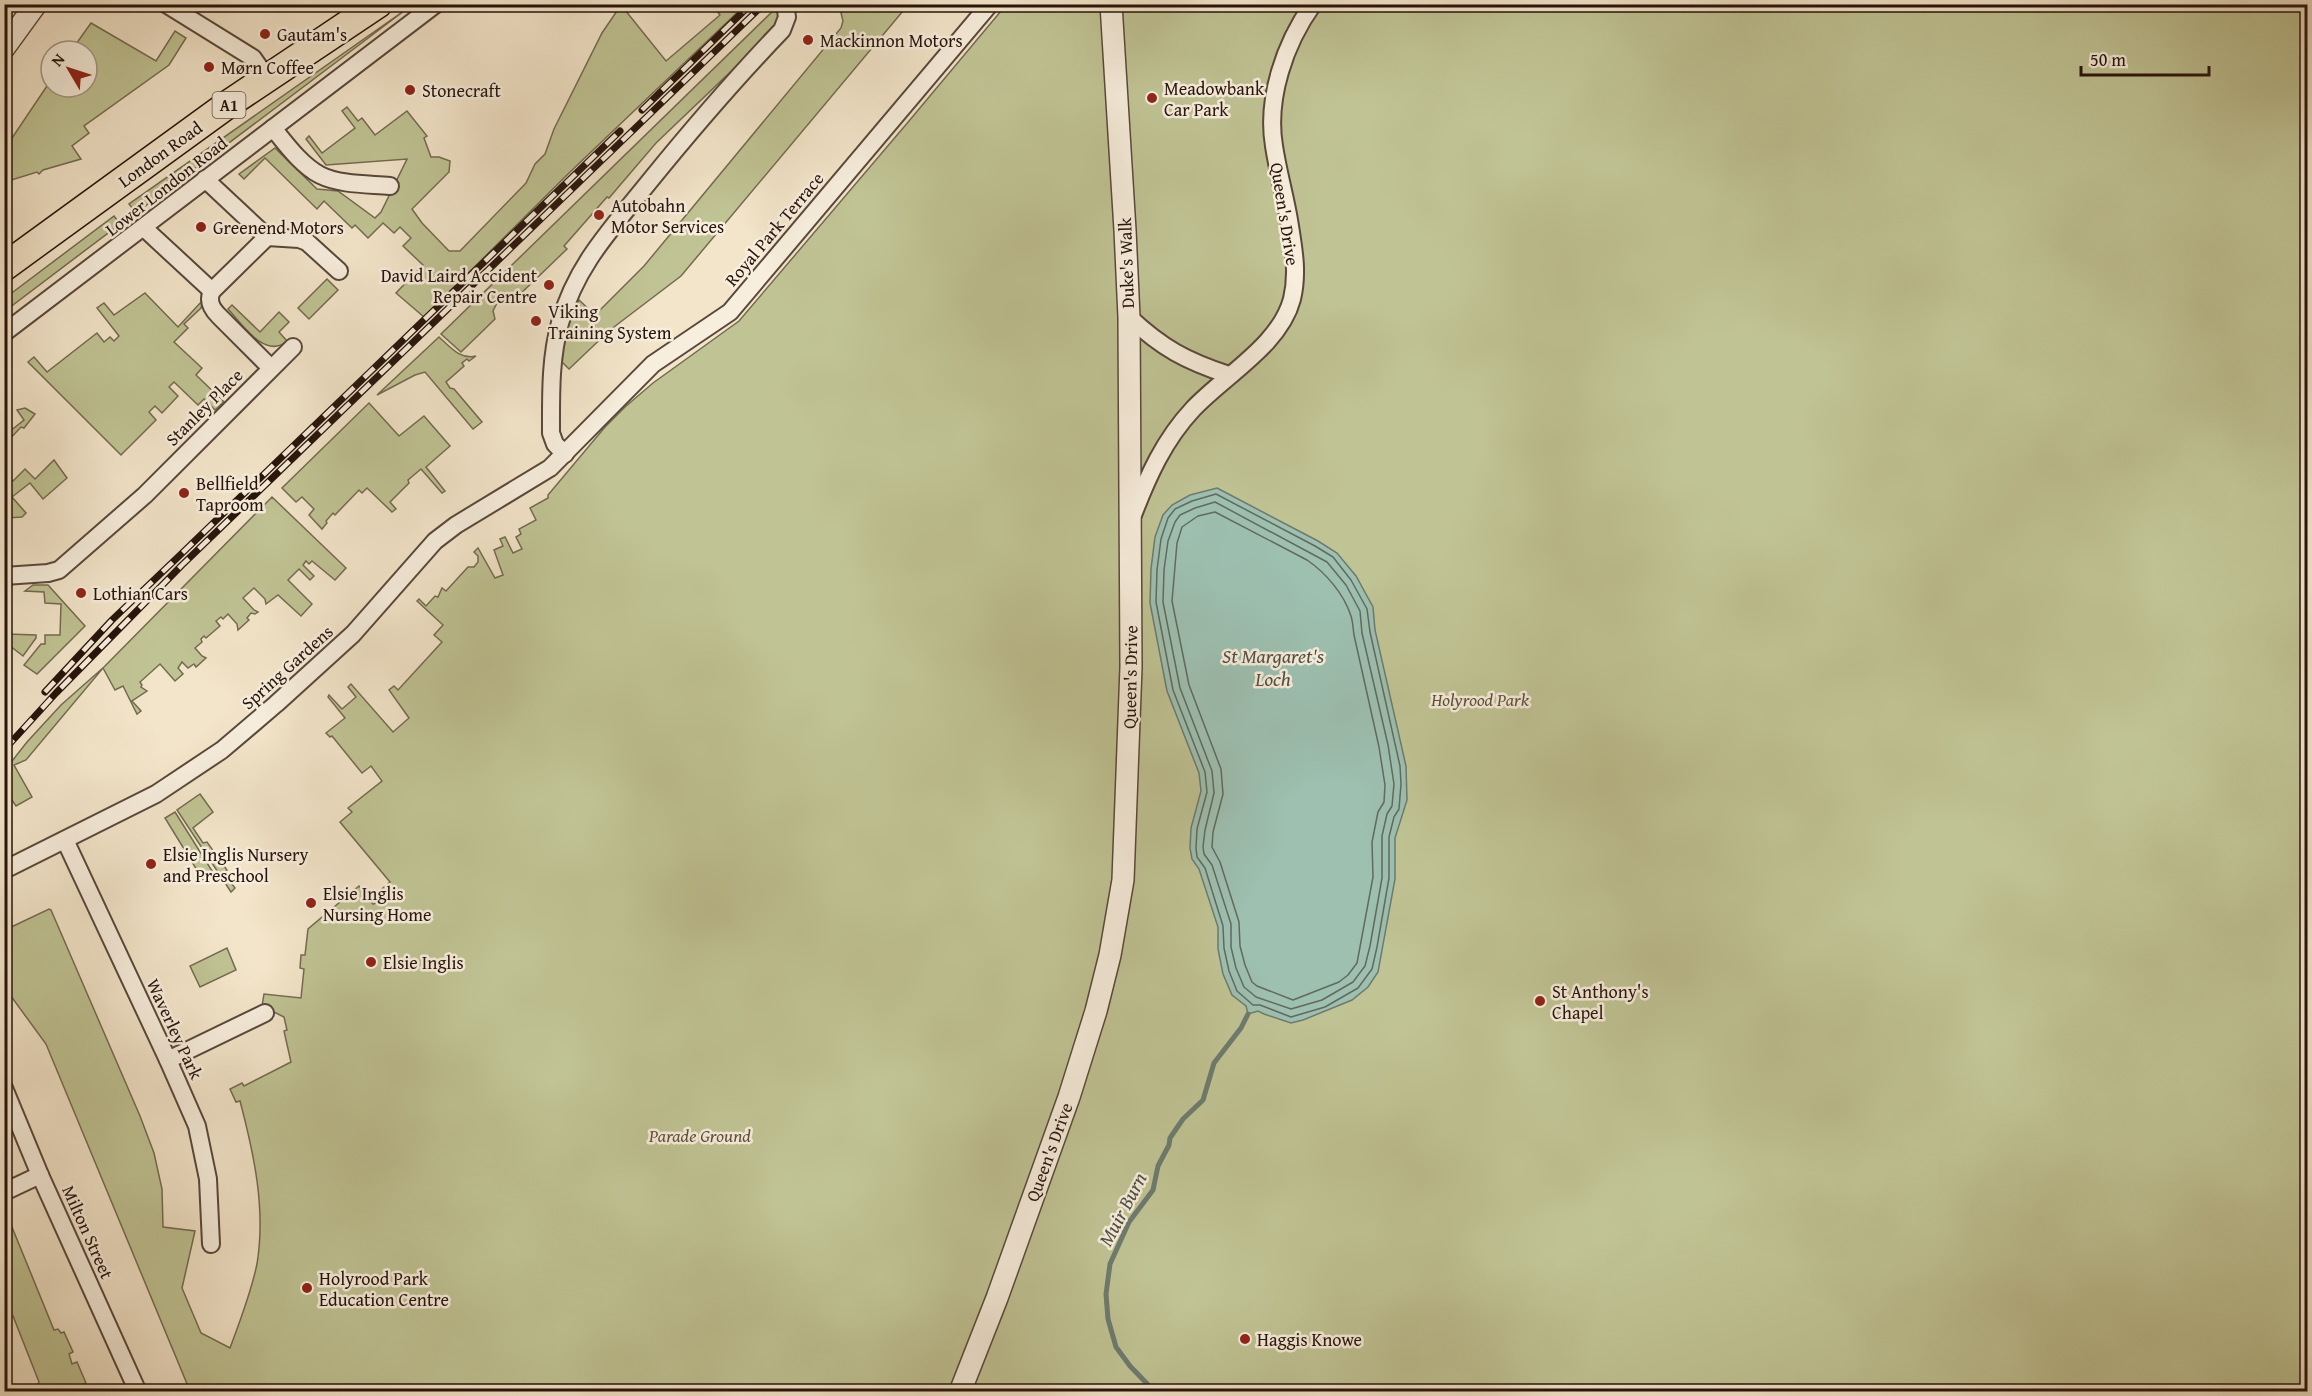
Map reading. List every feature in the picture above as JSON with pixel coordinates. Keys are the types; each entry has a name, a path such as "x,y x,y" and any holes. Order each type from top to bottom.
{"main road":[{"name":"London Road","path":"4,267 267,78 378,4"}],"street":[{"path":"4,48 36,4"},
{"path":"166,4 252,58 267,78"},
{"name":"Lower London Road","path":"4,333 436,4"},
{"path":"565,454 555,444 552,436 552,384 556,337 579,273 595,249 696,123 782,30 787,18 786,4"},
{"name":"Royal Park Terrace","path":"565,454 653,364 730,312 990,4"},
{"name":"Duke's Walk","path":"1111,4 1129,317 1130,521"},
{"name":"Queen's Drive","path":"960,1392 1012,1257 1069,1097 1096,1011 1110,956 1124,880 1131,667 1130,521 1160,453 1193,409 1275,333 1286,317 1292,299 1295,285 1294,255 1285,193 1274,146 1273,104 1284,62 1300,25 1313,4"},
{"path":"273,128 308,167 320,175 390,186"},
{"path":"205,179 267,237 299,239 307,242 339,271"},
{"path":"144,228 212,291"},
{"path":"267,237 212,291 210,301 212,308 270,368"},
{"path":"1129,317 1166,348 1194,363 1228,375"},
{"name":"Stanley Place","path":"4,576 59,570 145,495 293,347"},
{"name":"Spring Gardens","path":"4,870 162,790 213,757 353,634 435,540 550,468 565,454"},
{"name":"Waverley Park","path":"65,840 193,1115 202,1145 210,1191 211,1244"},
{"path":"168,1060 265,1013"},
{"name":"Milton Street","path":"4,1088 40,1175 138,1392"},
{"path":"4,1192 40,1175"}],"green space":[{"path":"621,5 666,61 720,15 712,5 745,5 569,173 424,317 396,293 423,265 403,246 411,238 400,227 394,233 383,223 368,238 355,225 352,228 324,201 317,209 265,158 244,179 239,174 275,148 317,189 338,191 375,218 381,212 407,159 326,165 306,139 309,136 322,153 355,128 342,111 347,107 358,121 362,118 375,135 407,111 427,136 424,138 431,157 450,161 449,172 412,209 449,251 460,251 526,183 535,164 545,154 554,129 602,33"},
{"path":"848,5 908,5 681,276 610,330 569,369 562,362 564,346 569,322 579,300 595,315 644,266 841,28 843,21 841,13"},
{"name":"Holyrood Park","path":"1006,5 2307,5 2307,1391 190,1391 46,1044 5,988 4,941 8,939 5,930 51,910 154,1153 162,1189 163,1227 195,1231 182,1288 201,1333 230,1348 255,1275 260,1223 257,1182 250,1141 240,1101 236,1102 230,1089 242,1083 244,1086 291,1062 284,1031 287,1030 284,1017 262,1006 264,994 301,998 304,969 300,968 301,955 305,955 308,929 359,886 373,904 379,902 385,895 382,889 390,882 340,822 352,812 348,808 382,781 371,766 362,773 332,736 326,733 345,718 328,697 329,695 342,709 356,697 348,687 351,684 393,732 409,718 389,690 394,686 398,690 442,642 434,635 443,625 417,601 419,599 426,606 435,596 438,597 442,588 446,591 468,567 474,567 478,562 478,556 474,552 478,548 495,578 503,575 494,550 503,546 500,539 505,537 513,553 522,549 516,537 521,534 519,529 536,520 530,508 548,498 548,495 605,427 653,383 739,321"},
{"path":"777,7 781,18 766,38 656,143 564,246 567,249 513,301 505,299 498,301 493,311 495,319 461,352 441,334"},
{"path":"408,8 136,213 129,204"},
{"path":"91,23 156,61 175,31 186,38 169,65 84,126 89,133 72,146 81,159 43,170 39,174 37,172 5,182 12,138 39,98 99,99 99,39 80,39"},
{"path":"114,216 120,224 5,311 5,298"},
{"path":"327,279 338,290 309,319 298,308"},
{"path":"145,293 178,327 203,300 201,308 184,324 188,328 174,342 202,368 196,375 224,402 215,410 204,399 198,405 174,382 169,387 178,396 162,413 155,406 149,412 156,420 121,455 28,362 34,357 47,372 97,333 104,342 110,337 114,341 119,336 97,308 104,303 114,315"},
{"path":"232,305 260,332 279,312 289,322 279,332 287,341 279,346 262,343 247,331 228,309"},
{"path":"439,337 460,354 476,356 462,363 464,366 446,382 482,422 473,429 425,372 377,395"},
{"path":"369,403 399,436 424,416 450,446 426,467 445,491 442,493 421,469 408,480 409,483 390,502 396,509 392,512 367,488 362,493 359,490 335,515 333,513 322,529 309,515 314,509 302,497 296,502 282,488"},
{"path":"25,408 35,414 24,428 21,427 5,444 5,435 24,420 17,410"},
{"path":"54,460 67,478 43,499 30,483 12,497 26,513 22,517 7,518 9,511 5,505 5,473 13,481 25,469 35,479"},
{"path":"272,497 346,568 335,580 312,561 309,564 306,561 303,565 314,576 310,580 299,569 288,580 312,604 301,616 278,595 266,604 265,599 254,588 243,598 258,612 251,613 247,618 249,620 238,630 237,624 228,614 216,621 220,626 206,638 204,636 201,639 202,642 195,648 206,658 196,667 194,664 188,668 182,662 178,668 183,674 175,681 160,664 140,682 141,687 147,691 132,701 141,711 137,714 123,686 115,690 103,668 26,760 14,765 32,797 16,806 5,790 5,770 27,742 61,705 104,667"},
{"path":"33,585 48,585 85,626 37,674 24,665 41,644 45,644 45,635 60,635 61,604 45,603 44,592 25,591"},
{"path":"7,634 36,635 36,638 23,656 5,642"},
{"path":"200,794 213,812 193,828 203,843 207,842 227,870 223,873 235,888 231,892 177,810"},
{"path":"175,812 214,874 203,880 165,818"},
{"path":"227,948 236,970 200,987 190,966"},
{"path":"5,1210 54,1330 64,1332 73,1352 69,1354 72,1364 77,1362 86,1383 81,1385 84,1391 34,1391 39,1382 13,1316 5,1319"}],"water":[{"name":"St Margaret's Loch","path":"1217,488 1337,553 1356,576 1373,607 1375,630 1406,766 1407,800 1395,838 1395,879 1378,972 1368,987 1352,1000 1291,1023 1258,1011 1248,1014 1246,1006 1232,995 1223,974 1218,949 1218,927 1190,848 1191,828 1201,791 1199,773 1167,691 1150,603 1155,537 1163,515 1172,505 1190,495"}],"waterway":[{"name":"Muir Burn","path":"1155,1392 1130,1366 1116,1347 1108,1319 1106,1294 1110,1264 1129,1222 1153,1190 1158,1166 1169,1145 1170,1138 1183,1119 1203,1100 1214,1063 1241,1028 1248,1014"}],"railway":[{"path":"642,110 751,4"},
{"path":"4,750 56,693 182,565 764,4"},
{"path":"45,692 112,620 620,131"}],"place":[{"name":"Gautam's","path":"265,34"},
{"name":"Mackinnon Motors","path":"808,40"},
{"name":"Mørn Coffee","path":"209,67"},
{"name":"Stonecraft","path":"410,90"},
{"name":"Meadowbank Car Park","path":"1152,98"},
{"name":"Autobahn Motor Services","path":"599,215"},
{"name":"Greenend Motors","path":"201,227"},
{"name":"David Laird Accident Repair Centre","path":"549,285"},
{"name":"Viking Training System","path":"536,321"},
{"name":"Bellfield Taproom","path":"184,493"},
{"name":"Lothian Cars","path":"81,593"},
{"name":"Elsie Inglis Nursery and Preschool","path":"151,864"},
{"name":"Elsie Inglis Nursing Home","path":"311,903"},
{"name":"Elsie Inglis","path":"371,962"},
{"name":"St Anthony's Chapel","path":"1540,1001"},
{"name":"Holyrood Park Education Centre","path":"307,1288"},
{"name":"Haggis Knowe","path":"1245,1339"}],"park label":[{"name":"Parade Ground","path":"700,1135"}]}
